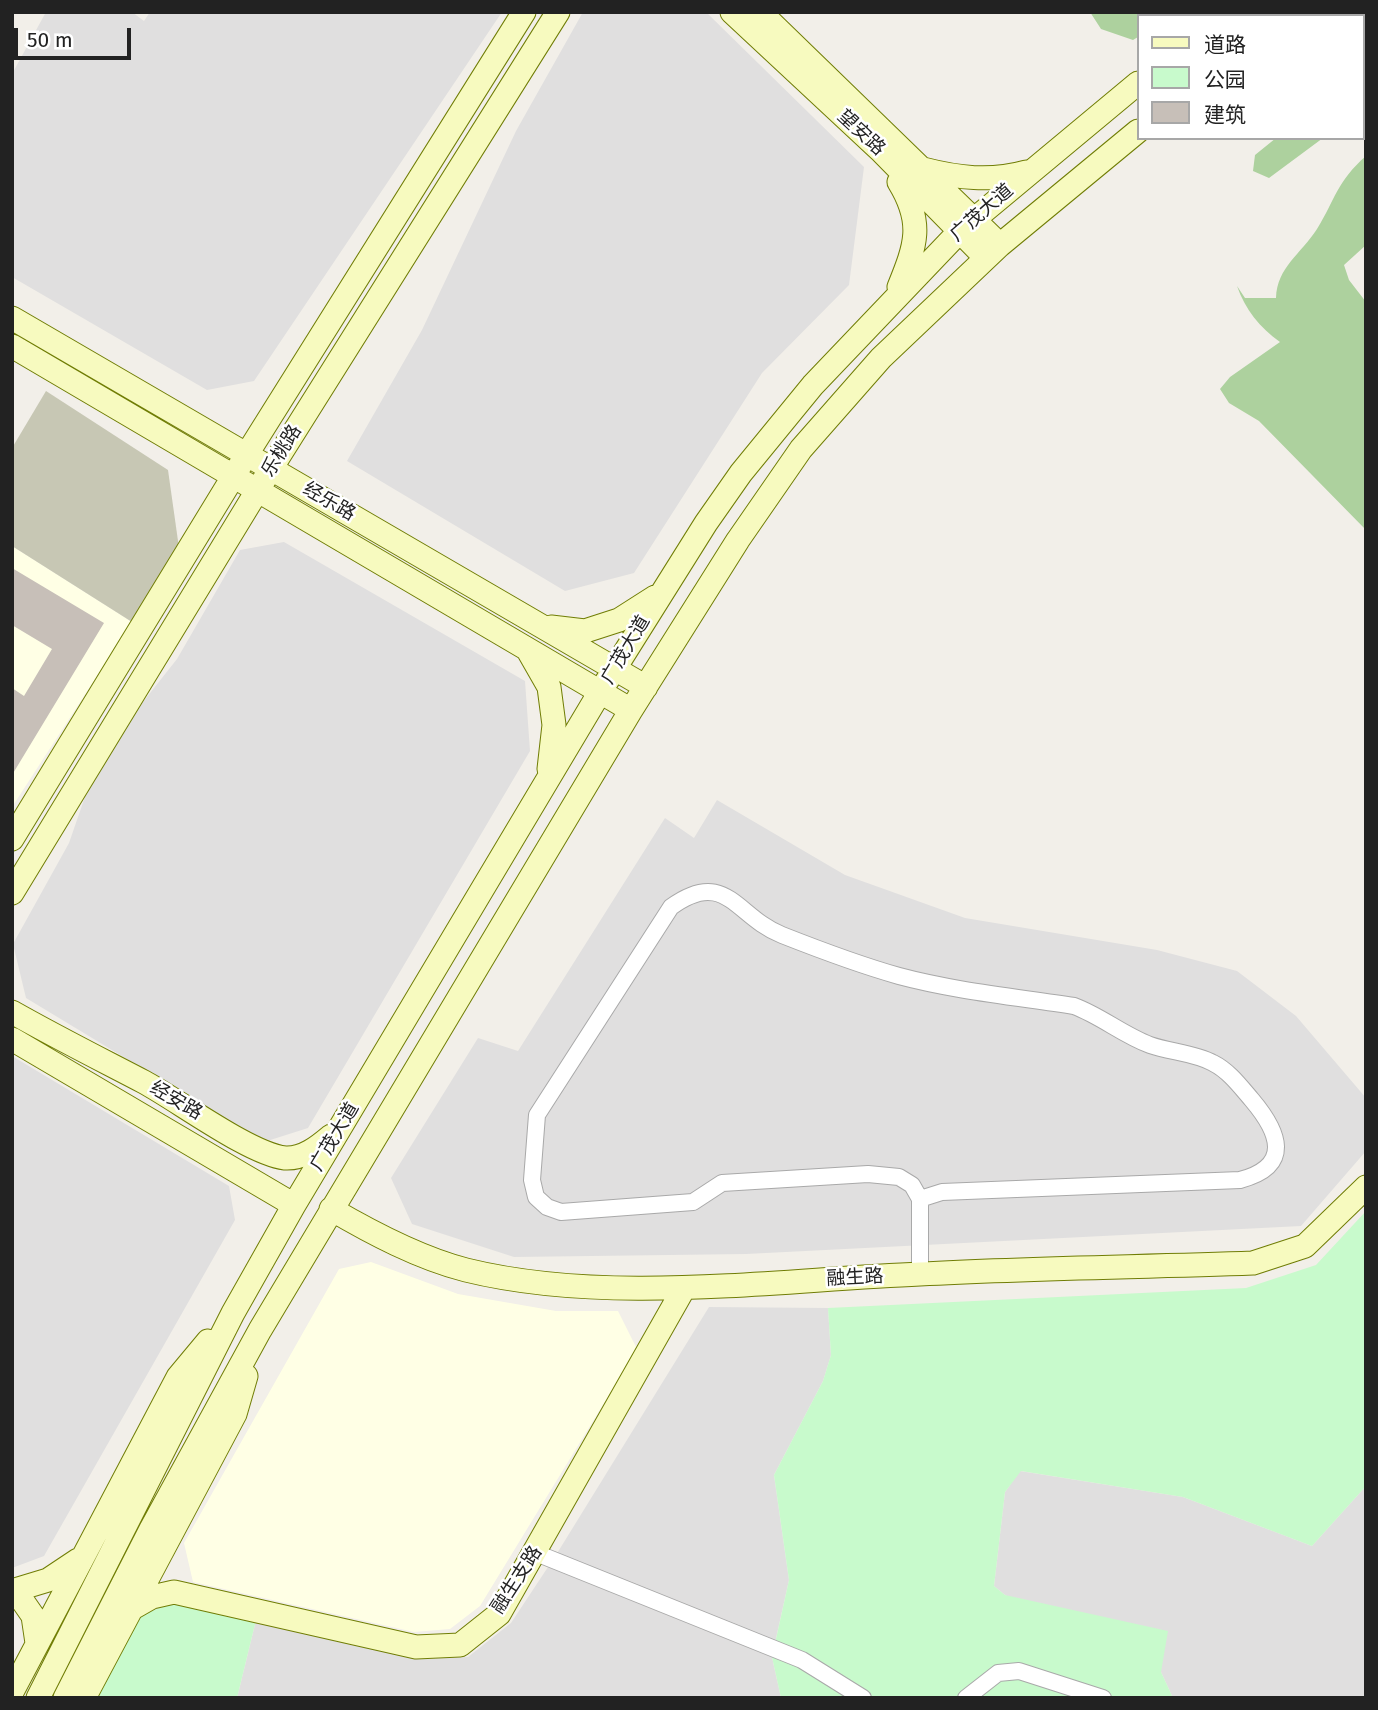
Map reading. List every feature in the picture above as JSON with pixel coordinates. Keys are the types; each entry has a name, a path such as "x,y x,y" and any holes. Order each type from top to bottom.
{"street":[{"name":"乐桃路","path":"12,839 232,477 524,12"},
{"name":"乐桃路","path":"12,893 271,468 558,12"},
{"name":"望安路","path":"732,12 993,251"},
{"name":"望安路","path":"760,12 920,168 966,226"},
{"name":"广茂大道","path":"38,1698 233,1312 548,778 660,593 706,523 776,430 853,340 895,297 966,226 1136,85"},
{"name":"广茂大道","path":"84,1698 131,1609 157,1538 260,1330 631,710 738,540 801,449 881,358 993,251 1136,133"},
{"path":"880,150 913,204 916,222 915,243 895,297"},
{"path":"920,168 958,178 1003,178 1032,170"},
{"name":"经乐路","path":"12,318 646,687"},
{"name":"经乐路","path":"12,346 631,710"},
{"path":"540,625 585,631 619,620 660,593"},
{"path":"527,649 549,687 554,725 548,778"},
{"path":"484,887 499,877 513,881 514,905"},
{"path":"920,1199 943,1192 1240,1180 1258,1175 1272,1163 1277,1148 1275,1133 1266,1117 1234,1078 1212,1062 1148,1044 1101,1016 1074,1006 899,976 778,933 732,900 711,890 690,893 671,907 537,1115 532,1180 536,1196 547,1207 561,1212 693,1202 722,1183 868,1174 899,1177 912,1185 920,1199 920,1273"},
{"name":"经安路","path":"12,1012 77,1050 145,1083 262,1152 288,1158 302,1156 340,1129"},
{"name":"经安路","path":"12,1039 294,1205"},
{"name":"融生路","path":"331,1209 374,1234 465,1269 564,1284 684,1288 920,1273 1253,1264 1305,1247 1366,1187"},
{"name":"融生支路","path":"174,1591 416,1647 460,1645 499,1614 684,1288"},
{"name":"广茂大道","path":"12,1692 178,1377 233,1312"},
{"path":"131,1609 152,1597 174,1591 165,1570 157,1538"},
{"path":"65,1698 157,1538"},
{"path":"536,1553 802,1660 863,1698"},
{"path":"37,1643 33,1616 14,1589 48,1580 80,1559"},
{"path":"966,1698 998,1673 1019,1671 1103,1698"}],"shaded area":[{"path":"46,12 132,12 144,21 150,12 502,12 254,381 207,390 12,277 12,74"},
{"path":"583,12 706,12 864,167 849,285 762,373 634,573 565,591 347,461 422,330 516,131"},
{"path":"46,391 168,470 179,548 132,622 12,546 12,448"},
{"path":"284,542 525,681 530,751 308,1128 264,1142 26,998 13,944 69,843 87,791 139,707 177,659 240,550"},
{"path":"12,546 132,622 12,807"},
{"path":"717,800 845,875 965,918 1157,950 1237,971 1296,1016 1366,1098 1366,1151 1301,1226 746,1254 514,1257 412,1224 391,1178 478,1038 518,1051 665,818 694,838"},
{"path":"12,1056 229,1186 235,1220 44,1556 12,1568"},
{"path":"371,1262 458,1294 556,1311 618,1311 637,1349 480,1606 450,1629 414,1632 193,1582 184,1543 339,1269"},
{"path":"709,1307 828,1308 831,1355 823,1381 774,1475 789,1580 775,1643 556,1555"},
{"path":"1020,1471 1183,1497 1312,1546 1366,1486 1366,1698 1173,1698 1161,1672 1005,1595 994,1586 1005,1492"},
{"path":"548,1567 772,1657 781,1698 237,1698 256,1620 415,1659 468,1657 511,1623"}],"green space":[{"path":"1090,12 1169,12 1136,14 1136,38 1133,40 1101,29"},
{"path":"1274,140 1320,140 1269,178 1253,171 1255,155"},
{"path":"1366,156 1366,245 1344,265 1349,280 1366,302 1366,530 1259,421 1229,403 1220,389 1230,377 1280,342 1254,317 1237,286 1245,298 1276,298 1277,287 1285,269 1317,229 1342,182"},
{"path":"1366,1211 1366,1486 1312,1546 1183,1497 1021,1471 1005,1492 994,1586 1005,1595 1168,1631 1161,1672 1173,1698 781,1698 772,1657 789,1580 774,1475 823,1381 831,1355 828,1308 1246,1288 1316,1265"},
{"path":"178,1601 256,1620 237,1698 96,1698 138,1616"}],"building":[{"path":"12,568 104,623 12,775 12,688 24,696 52,649 12,625"}]}
